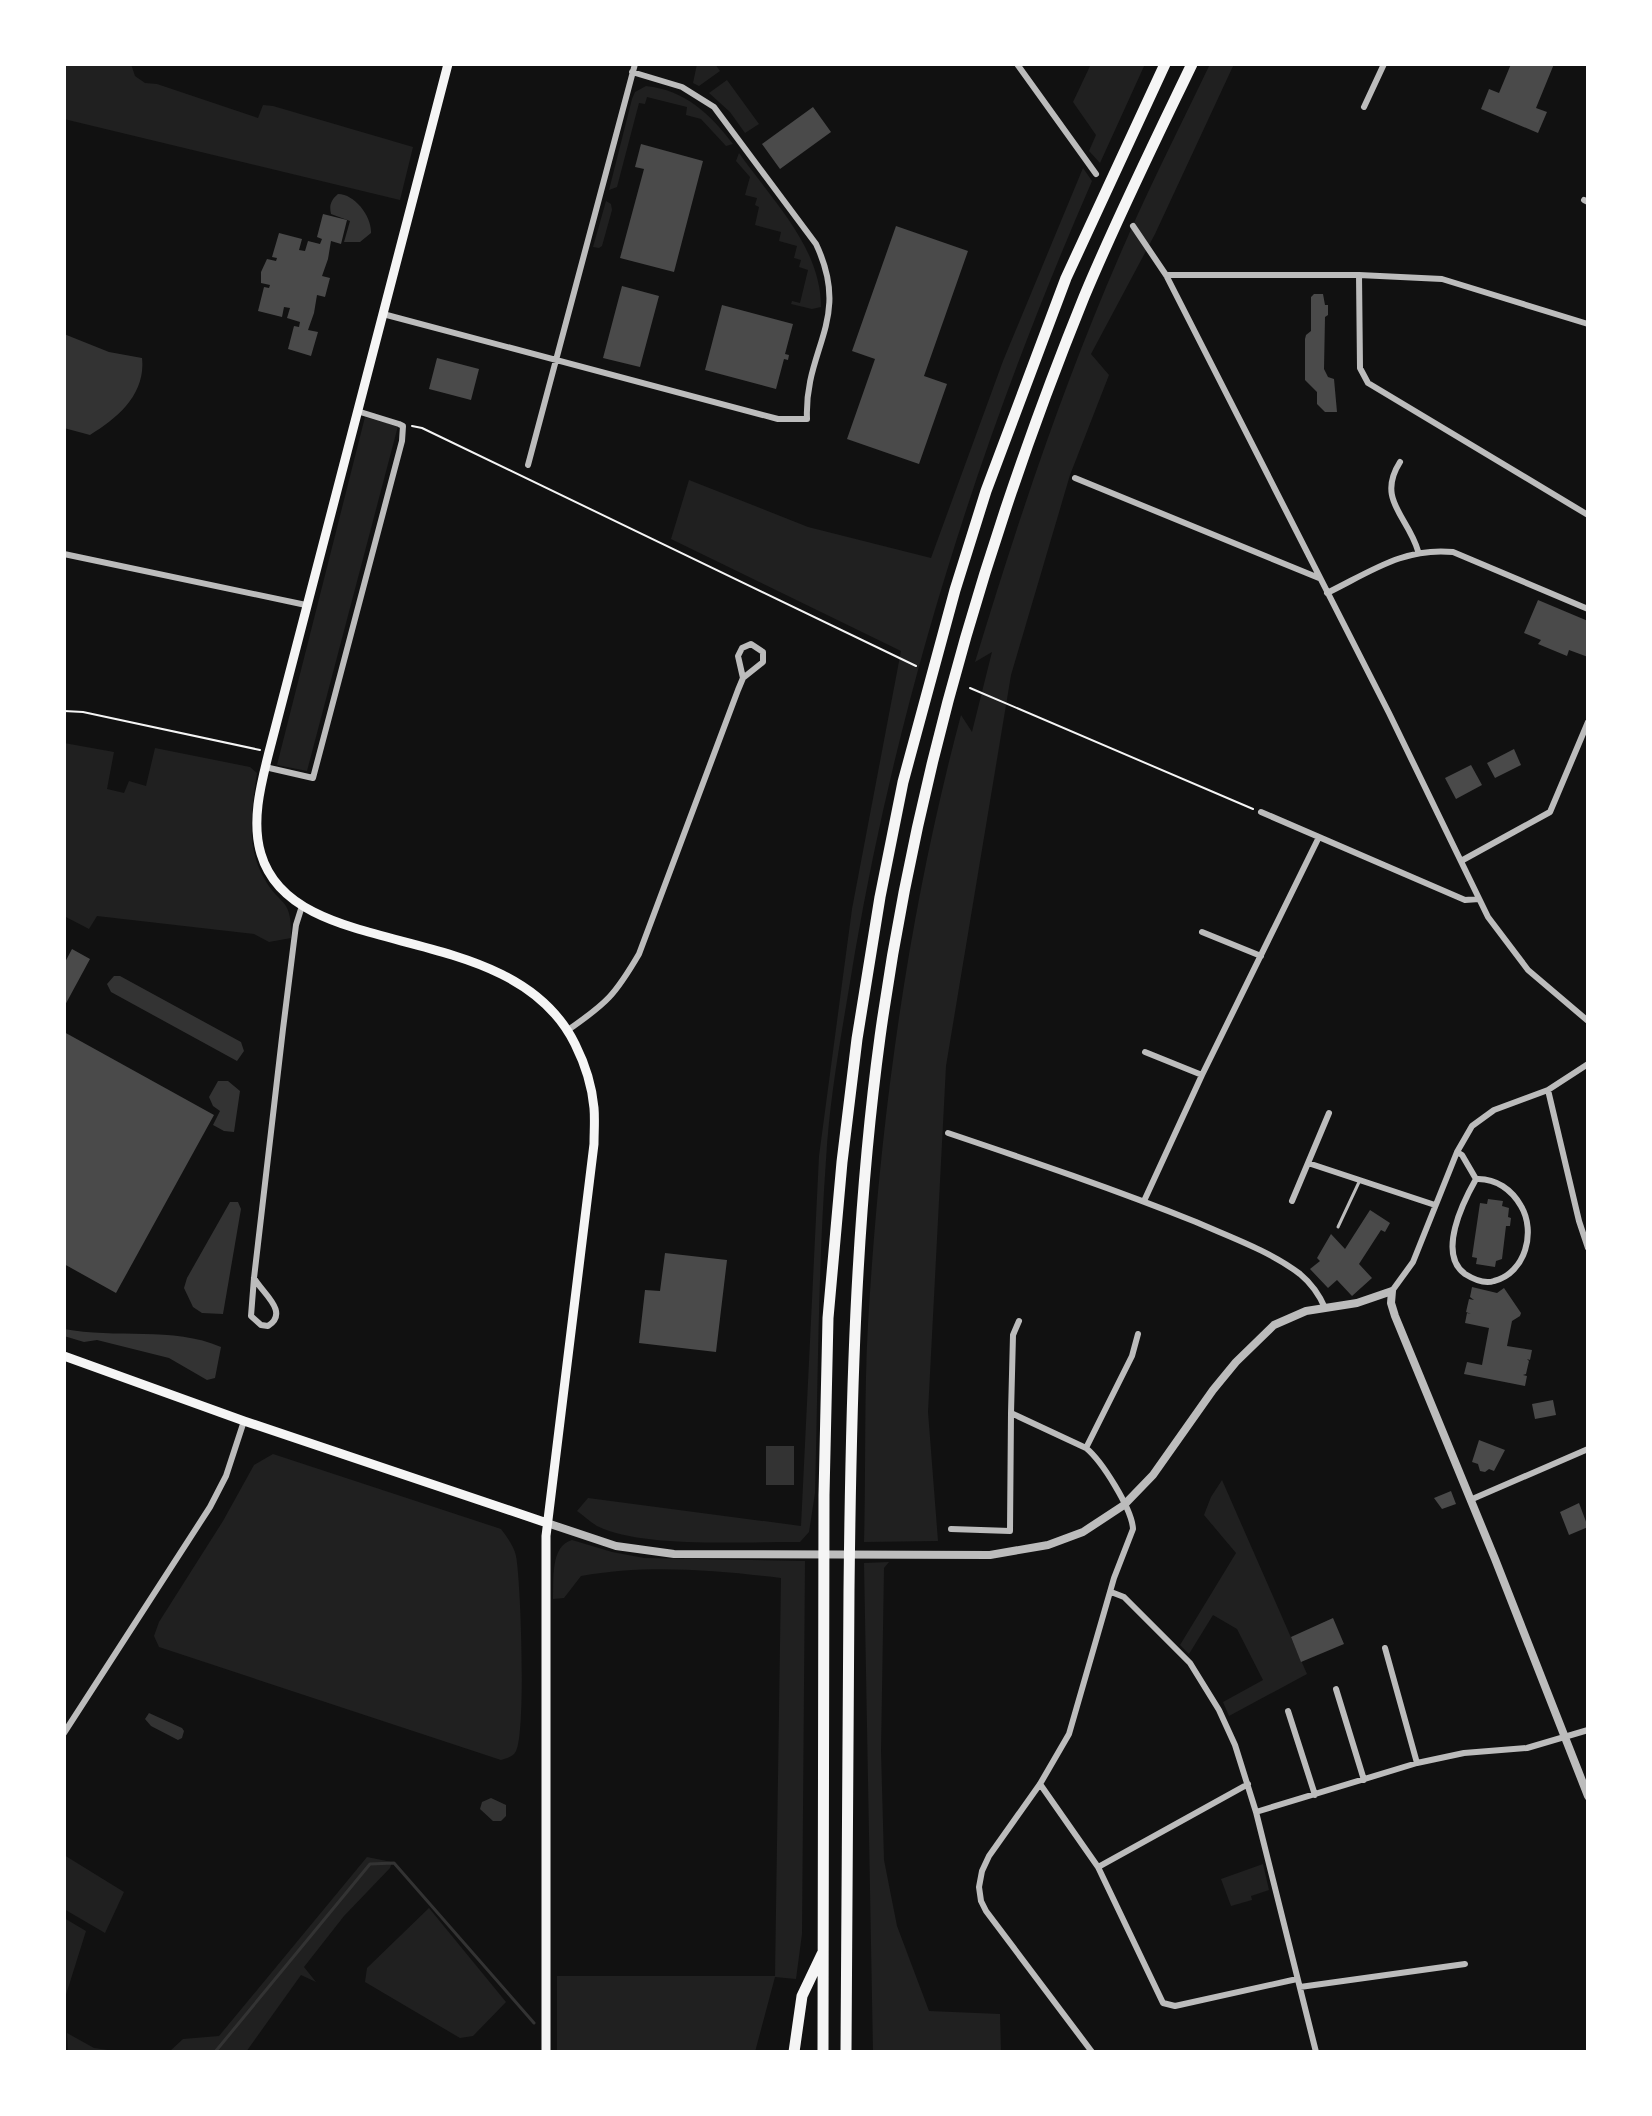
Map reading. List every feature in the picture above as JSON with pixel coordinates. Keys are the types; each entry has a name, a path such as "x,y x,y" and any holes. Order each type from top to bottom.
{"highway":[{"path":"823,2052 824,1495 828,1318 855,1054 880,897 903,782 955,590 986,491 1066,278 1165,64"},
{"path":"846,2052 849,1529 856,1279 880,1036 903,897 950,692 1006,505 1086,293 1121,211 1192,64"},
{"path":"794,2052 802,1996 824,1950"}],"main road":[{"path":"448,64 306,605 265,767 257,817 260,852 272,879 302,906 333,921 467,958 505,974 536,994 568,1030 589,1079 594,1108 594,1144 547,1523 546,2052"},
{"path":"64,1356 244,1421 547,1523"}],"street":[{"path":"1017,64 1096,174"},
{"path":"1364,107 1384,64"},
{"path":"383,314 555,360 778,419 807,419 806,396 830,316 831,291 827,268 816,244 714,107 682,87 634,68 555,360 528,465"},
{"path":"1133,226 1166,275 1321,578 1479,899 1502,937 1528,970 1588,1021"},
{"path":"1166,275 1359,275 1442,279 1588,324"},
{"path":"1359,275 1360,368 1368,383 1588,515"},
{"path":"265,767 313,778 402,441 403,426 357,411"},
{"path":"1400,462 1392,475 1390,491 1418,551"},
{"path":"1075,478 1321,578"},
{"path":"1327,593 1418,551 1453,552 1588,609"},
{"path":"64,554 306,605"},
{"path":"568,1030 603,1006 618,990 639,954 743,678 763,662 763,652 751,644 742,648 738,656 743,678"},
{"path":"1461,861 1550,812 1588,722"},
{"path":"1261,812 1465,900 1479,899"},
{"path":"1144,1201 1319,837"},
{"path":"254,1278 278,1314 275,1322 268,1326 261,1325 251,1316 254,1278 296,925 302,906"},
{"path":"1202,932 1261,956"},
{"path":"1145,1052 1202,1075"},
{"path":"1588,1064 1548,1090 1494,1110 1467,1132 1413,1262 1392,1291 1391,1303 1588,1796"},
{"path":"1548,1090 1588,1248"},
{"path":"1292,1201 1329,1113"},
{"path":"948,1133 1144,1201 1214,1230 1279,1261 1312,1284 1325,1308"},
{"path":"1457,1152 1476,1179"},
{"path":"1308,1163 1435,1205"},
{"path":"1476,1179 1492,1181 1507,1188 1522,1206 1530,1232 1523,1255 1515,1267 1505,1277 1491,1283 1472,1279 1460,1270 1456,1266 1452,1246 1468,1194 1476,1179"},
{"path":"547,1523 636,1551 674,1554 990,1555 1026,1551 1083,1532 1124,1505 1153,1475 1213,1390 1255,1341 1288,1317 1357,1303 1392,1291"},
{"path":"951,1529 1010,1531 1013,1335 1019,1321"},
{"path":"1086,1448 1132,1356 1138,1334"},
{"path":"1011,1413 1086,1448 1102,1465 1133,1521 1069,1734 1040,1784 989,1856 979,1887 986,1911 1092,2052"},
{"path":"64,1733 210,1507 226,1476 244,1421"},
{"path":"1470,1500 1588,1449"},
{"path":"1111,1592 1124,1597 1190,1663 1219,1710 1235,1745 1256,1812 1316,2052"},
{"path":"1385,1648 1417,1763"},
{"path":"1336,1689 1364,1780"},
{"path":"1288,1711 1315,1795"},
{"path":"1256,1812 1417,1763 1464,1753 1527,1748 1588,1730"},
{"path":"1040,1784 1098,1867 1167,2006 1297,1979"},
{"path":"1098,1867 1248,1784"},
{"path":"1300,1987 1465,1964"}],"lane":[{"path":"1338,1227 1360,1180"}],"path":[{"path":"403,426 422,428 916,666"},
{"path":"970,688 1261,812"},
{"path":"64,711 83,712 269,752"}],"shaded area":[{"path":"64,64 131,64 135,76 145,83 157,84 258,118 263,105 273,106 413,147 400,200 64,119"},
{"path":"697,64 715,64 720,71 699,86 693,83"},
{"path":"1091,64 1145,64 1100,163 1089,151 1096,135 1073,102"},
{"path":"1210,64 1234,64 1155,234 1091,354 1109,375 1070,475 1011,675 946,1066 928,1412 938,1541 864,1542 867,1351 880,1170 911,941 942,790 961,715 972,732 992,652 975,662 1065,392 1106,286"},
{"path":"727,80 759,124 745,133 730,112 709,93"},
{"path":"646,86 660,88 696,105 733,144 726,146 701,119 686,115 687,107 647,97 645,104 639,103 617,187 609,190 632,99 635,92"},
{"path":"739,153 804,244 819,285 821,307 812,309 791,304 792,301 800,303 808,270 799,267 801,260 794,258 797,246 779,241 781,232 755,225 759,207 755,205 757,198 745,195 750,177 736,161"},
{"path":"1083,168 1092,181 1016,369 950,560 896,754 874,853 842,1030 828,1134 823,1202 815,1493 809,1532 800,1542 725,1543 667,1541 617,1533 597,1526 577,1511 588,1498 801,1526 819,1156 852,909 901,651 671,539 689,480 808,527 931,558 1003,361"},
{"path":"338,194 356,202 369,220 371,233 360,242 344,242 350,221 331,214 331,203"},
{"path":"606,201 611,204 612,210 602,246 593,247"},
{"path":"64,334 109,352 142,358 140,383 135,394 120,413 90,435 64,428"},
{"path":"365,417 398,426 307,771 277,765"},
{"path":"64,743 114,752 107,789 124,793 129,781 146,786 155,748 250,767 257,773 253,800 254,853 264,878 287,908 291,938 269,942 254,934 97,916 89,929 64,916"},
{"path":"114,976 120,976 241,1042 244,1051 237,1061 111,992 107,984"},
{"path":"218,1081 228,1081 240,1091 234,1132 213,1125 220,1111 213,1106 209,1097"},
{"path":"230,1202 238,1202 241,1209 223,1314 202,1313 193,1307 184,1288"},
{"path":"64,1329 164,1335 203,1341 221,1347 215,1378 207,1380 169,1358 97,1340 84,1342 64,1336"},
{"path":"766,1446 794,1446 794,1485 766,1485"},
{"path":"273,1454 501,1529 515,1552 520,1594 521,1716 519,1738 513,1755 501,1760 159,1647 154,1636 159,1622 223,1521 254,1465"},
{"path":"1222,1480 1307,1674 1229,1716 1223,1702 1263,1680 1237,1629 1213,1615 1189,1654 1180,1645 1236,1553 1204,1515"},
{"path":"572,1540 644,1558 805,1561 802,1934 796,1979 775,1977 755,2052 557,2052 557,1976 775,1976 781,1578 681,1570 606,1572 581,1576 564,1598 553,1599 557,1556 565,1543"},
{"path":"889,1562 884,1568 881,1751 884,1860 897,1926 929,2011 1000,2014 1001,2052 873,2052 864,1563"},
{"path":"149,1713 182,1728 182,1738 178,1740 151,1726 145,1719"},
{"path":"491,1798 506,1805 506,1816 501,1821 493,1821 480,1809 482,1802"},
{"path":"64,1855 124,1892 105,1933 64,1909"},
{"path":"367,1857 392,1862 390,1868 344,1916 304,1967 316,1982 301,1975 246,2052 169,2052 183,2039 219,2036"},
{"path":"1263,1864 1269,1890 1251,1896 1252,1900 1231,1906 1221,1879"},
{"path":"429,1908 506,2002 473,2036 460,2038 365,1982 367,1968"},
{"path":"64,1918 86,1931 64,2001"},
{"path":"67,2033 94,2048 122,2052 68,2052"}],"building":[{"path":"1511,64 1554,64 1536,108 1547,112 1538,133 1481,109 1489,89 1499,93"},
{"path":"813,107 831,132 780,169 762,144"},
{"path":"641,144 703,161 674,272 620,258 644,169 635,167"},
{"path":"323,214 347,220 341,244 331,241 322,276 330,278 325,297 317,295 308,330 318,332 311,356 288,349 294,326 299,327 300,322 287,318 290,308 284,307 282,317 258,311 264,287 269,288 270,285 261,283 261,272 267,259 276,261 277,258 272,257 279,233 302,239 299,250 305,251 308,241 320,244 322,239 317,237"},
{"path":"896,226 968,251 924,376 947,384 919,464 847,439 875,359 852,351"},
{"path":"622,286 659,296 640,367 603,358"},
{"path":"1323,294 1325,305 1328,305 1324,369 1328,377 1334,379 1337,412 1325,412 1317,404 1317,392 1305,380 1305,339 1311,331 1311,297"},
{"path":"722,305 793,324 785,354 789,355 788,360 784,359 776,389 705,370"},
{"path":"437,358 479,369 471,400 429,389"},
{"path":"1538,600 1588,621 1588,657 1569,650 1567,656 1538,644 1541,640 1524,633"},
{"path":"1514,749 1521,765 1495,778 1487,763"},
{"path":"1471,765 1482,785 1456,799 1445,778"},
{"path":"72,949 90,959 64,1007 64,964"},
{"path":"64,1032 214,1115 116,1293 64,1264"},
{"path":"1488,1199 1503,1201 1502,1206 1509,1208 1508,1217 1511,1218 1510,1226 1506,1226 1502,1259 1496,1261 1495,1267 1476,1264 1477,1258 1472,1257 1480,1203 1487,1204"},
{"path":"1370,1210 1390,1223 1385,1232 1381,1230 1359,1264 1372,1278 1352,1296 1337,1280 1328,1288 1310,1269 1320,1261 1317,1258 1331,1234 1345,1249"},
{"path":"665,1253 727,1260 716,1352 639,1343 645,1290 660,1291"},
{"path":"1472,1287 1497,1293 1504,1288 1521,1313 1512,1321 1507,1346 1532,1350 1530,1360 1527,1359 1526,1374 1523,1375 1527,1376 1525,1386 1464,1374 1467,1362 1482,1365 1489,1328 1465,1323 1467,1313 1471,1314 1466,1312 1469,1299 1474,1300 1470,1297"},
{"path":"1553,1400 1556,1415 1535,1419 1532,1404"},
{"path":"1479,1440 1505,1450 1494,1471 1480,1471 1478,1464 1472,1462"},
{"path":"1451,1491 1456,1504 1442,1509 1434,1498"},
{"path":"1579,1503 1588,1527 1569,1535 1560,1512"},
{"path":"1333,1618 1344,1644 1301,1662 1291,1637"}],"waterway":[{"path":"215,2052 370,1864 394,1863 534,2023"}]}
